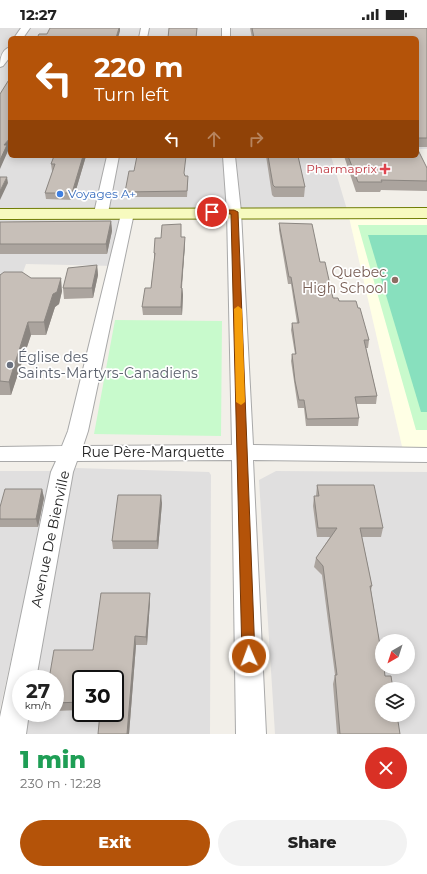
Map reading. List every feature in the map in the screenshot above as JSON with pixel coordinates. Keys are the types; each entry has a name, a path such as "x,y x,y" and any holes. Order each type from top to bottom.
{"main road":[{"path":"0,214 234,212 427,213"}],"street":[{"path":"20,36 26,28"},
{"path":"0,64 8,53"},
{"path":"101,213 113,158"},
{"path":"229,158 234,212 251,734"},
{"name":"Avenue De Bienville","path":"24,670 62,472 71,452 82,415 127,213"},
{"name":"Rue Père-Marquette","path":"0,454 71,452 427,455"},
{"path":"11,734 13,722"}],"shaded area":[{"path":"0,28 427,28 427,149 419,149 419,36 8,36 8,158 332,158 348,213 127,213 115,266 26,264 20,280 0,281"},
{"name":"Quebec High School","path":"348,213 427,213 427,454 404,455"},
{"path":"76,468 209,472 211,475 210,734 23,734 25,722 64,722 64,670 35,670 72,470"},
{"path":"0,471 50,471 52,473 0,709"},
{"path":"276,471 427,472 427,734 275,734 259,480"}],"green space":[{"name":"Quebec High School","path":"358,225 427,225 427,430 416,430"},
{"path":"368,235 427,235 427,412 421,412"},
{"path":"115,320 222,321 221,436 94,434"}],"building":[{"path":"50,28 119,28 117,36 38,36 39,34 47,34"},
{"path":"169,28 197,28 196,36 168,36"},
{"path":"252,28 427,28 427,138 419,138 419,36 254,36"},
{"path":"8,81 8,140 4,145 7,145 0,160 0,94"},
{"name":"Pharmaprix","path":"419,152 427,168 427,181 381,180 382,182 358,182 349,158 419,158"},
{"path":"53,158 82,158 72,193 45,193 55,164 51,164"},
{"path":"137,158 186,158 184,173 185,176 188,176 187,191 125,192 129,171 134,171"},
{"path":"268,158 298,158 305,187 275,187 273,185"},
{"path":"0,177 7,177 0,191"},
{"path":"111,221 106,244 0,244 0,222"},
{"path":"279,223 312,224 320,262 325,262 333,298 338,298 339,301 356,301 358,308 360,308 369,340 364,340 377,396 355,397 359,418 307,419 304,400 299,400 292,354 296,354 292,323 299,323"},
{"path":"181,224 181,237 185,237 181,307 142,307 145,288 151,288 155,238 161,238 162,225"},
{"path":"97,265 92,288 63,288 68,268"},
{"name":"Église des Saints-Martyrs-Canadiens","path":"4,272 22,272 31,278 61,278 57,292 53,294 44,322 28,322 9,382 0,381 0,275"},
{"path":"317,485 374,485 383,528 360,528 372,586 370,586 378,634 375,634 375,674 385,674 385,676 391,676 392,682 375,682 375,722 398,722 400,734 340,734 335,675 337,675 323,566 316,558 337,528 318,528 314,496 319,496"},
{"path":"5,489 42,489 36,519 0,519 0,507"},
{"path":"118,495 161,495 157,541 112,541"},
{"path":"101,593 150,593 146,637 135,636 127,734 98,734 99,722 124,722 124,670 72,670 72,702 64,703 64,670 51,670 54,650 93,650"}],"slow traffic":[{"path":"238,309 241,402"}],"place":[{"name":"Pharmaprix","path":"385,169"},
{"name":"Voyages A+","path":"60,194"},
{"name":"Quebec High School","path":"395,280"},
{"name":"Église des Saints-Martyrs-Canadiens","path":"10,365"}],"route":[{"path":"212,212 234,212 249,656"}]}
